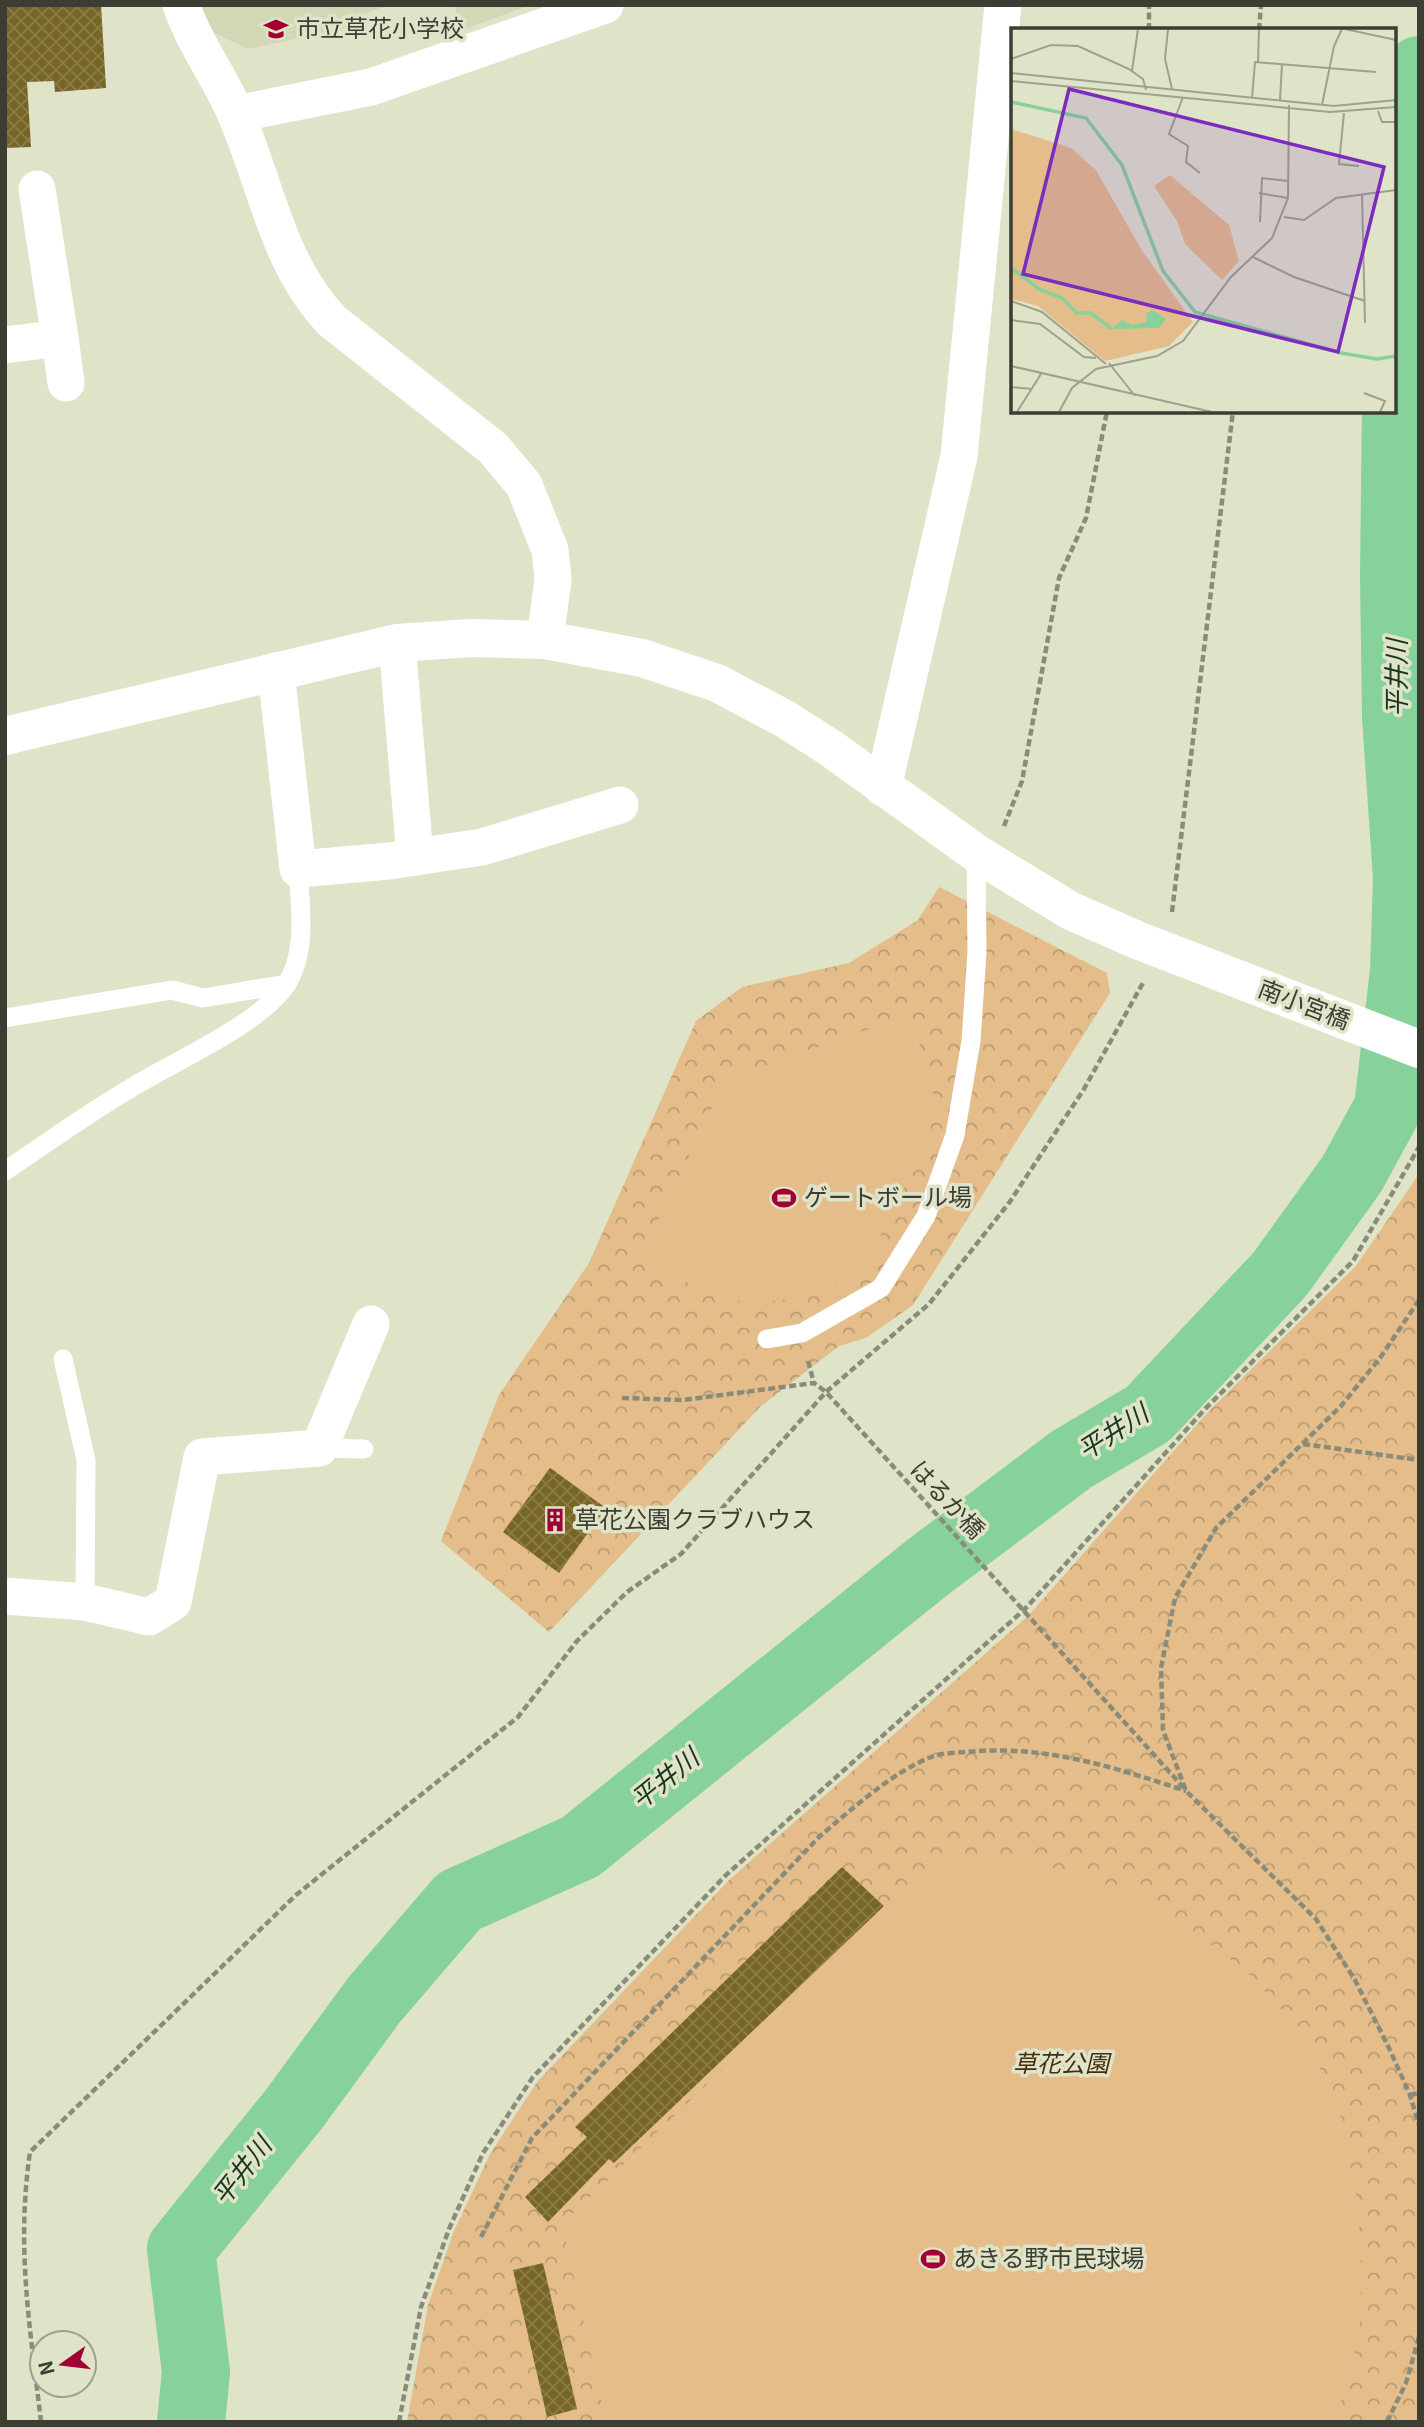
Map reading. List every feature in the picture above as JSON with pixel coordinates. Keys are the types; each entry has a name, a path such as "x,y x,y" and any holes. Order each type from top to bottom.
{"street":[{"path":"181,5 191,36 236,114 287,254 310,298 332,321 492,448 524,485 550,550 553,579 545,640"},
{"path":"236,114 371,87 605,5"},
{"path":"883,788 959,456 1003,5"},
{"path":"37,189 66,383"},
{"path":"5,345 60,338"},
{"name":"南小宮橋","path":"5,736 397,643 471,638 545,640 642,658 717,683 818,740 975,853 1071,911 1175,955 1419,1049"},
{"path":"397,643 415,857"},
{"path":"276,671 298,869 415,857 482,846 620,805"},
{"path":"5,1597 86,1602 149,1617 173,1602 202,1457 319,1448 371,1324"}],"lane":[{"path":"767,1339 802,1333 881,1289 926,1216 955,1135 971,1041 977,952 975,853"},
{"path":"5,1171 128,1089 261,1012 287,984 295,963 301,929 298,869"},
{"path":"5,1018 172,990 203,998 287,984"},
{"path":"63,1359 86,1460 86,1602"},
{"path":"319,1448 364,1449"}],"path":[{"path":"1149,5 1149,28"},
{"path":"1259,28 1261,5"},
{"path":"975,853 1004,827 1022,781 1059,578 1086,518 1107,413"},
{"path":"41,2422 24,2290 23,2202 30,2152 296,1895 519,1717 576,1641 627,1592 681,1554 826,1392 929,1304 1009,1203 1175,955 1176,898 1233,413"},
{"path":"399,2422 421,2307 449,2229 483,2152 533,2077 726,1875 1025,1609 1205,1409 1353,1261 1419,1147"},
{"path":"1186,1791 1164,1730 1161,1668 1175,1598 1216,1528 1341,1406 1380,1358 1419,1300"},
{"path":"622,1398 683,1401 814,1383 826,1392"},
{"name":"はるか橋","path":"826,1392 843,1415 1025,1609 1186,1791 1316,1919 1354,1980 1410,2095 1419,2125"},
{"path":"1303,1444 1419,1460"},
{"path":"481,2237 532,2138 820,1836 873,1791 934,1756 990,1749 1046,1753 1114,1767 1186,1791"},
{"path":"1410,2095 1419,2092"},
{"path":"1387,2422 1406,2383 1419,2337"}],"shaded area":[{"name":"市立草花小学校","path":"202,5 390,5 357,16 355,26 248,49 210,31"},
{"name":"市立草花小学校","path":"454,5 531,5 462,30"}],"green space":[{"path":"939,887 1107,973 1110,993 913,1305 866,1338 839,1346 761,1406 549,1632 441,1541 499,1395 589,1263 696,1021 742,987 849,963 918,920"},
{"name":"ゲートボール場","path":"911,1014 936,1105 929,1136 861,1276 802,1296 753,1302 716,1294 639,1261 725,1080"},
{"name":"草花公園","path":"1419,1174 1419,2422 407,2422 428,2305 454,2231 490,2154 537,2082 729,1880 1029,1615 1208,1412 1356,1266"},
{"path":"998,1856 1073,1872 1160,1905 1247,1972 1284,2012 1311,2052 1338,2103 1358,2206 1362,2274 1360,2325 1348,2385 1332,2422 606,2422 562,2224 935,1865"}],"building":[{"path":"5,5 101,5 106,88 55,92 54,81 27,82 31,147 5,148"},
{"name":"草花公園クラブハウス","path":"550,1468 606,1508 559,1573 503,1532"},
{"path":"842,1867 884,1906 614,2163 609,2159 548,2222 525,2197 587,2137 575,2127"},
{"path":"543,2263 577,2409 547,2417 513,2270"}],"waterway":[{"name":"平井川","path":"1396,401 1397,313 1410,204 1419,70"},
{"name":"平井川","path":"191,2422 196,2372 181,2249 294,2109 374,2000 459,1901 580,1847 928,1567 1072,1459 1148,1414 1280,1274 1352,1174 1388,1108 1404,971 1407,878 1396,717 1396,413"}],"place":[{"name":"市立草花小学校","path":"276,29"},
{"name":"ゲートボール場","path":"784,1198"},
{"name":"草花公園クラブハウス","path":"555,1520"},
{"name":"あきる野市民球場","path":"933,2259"}]}
